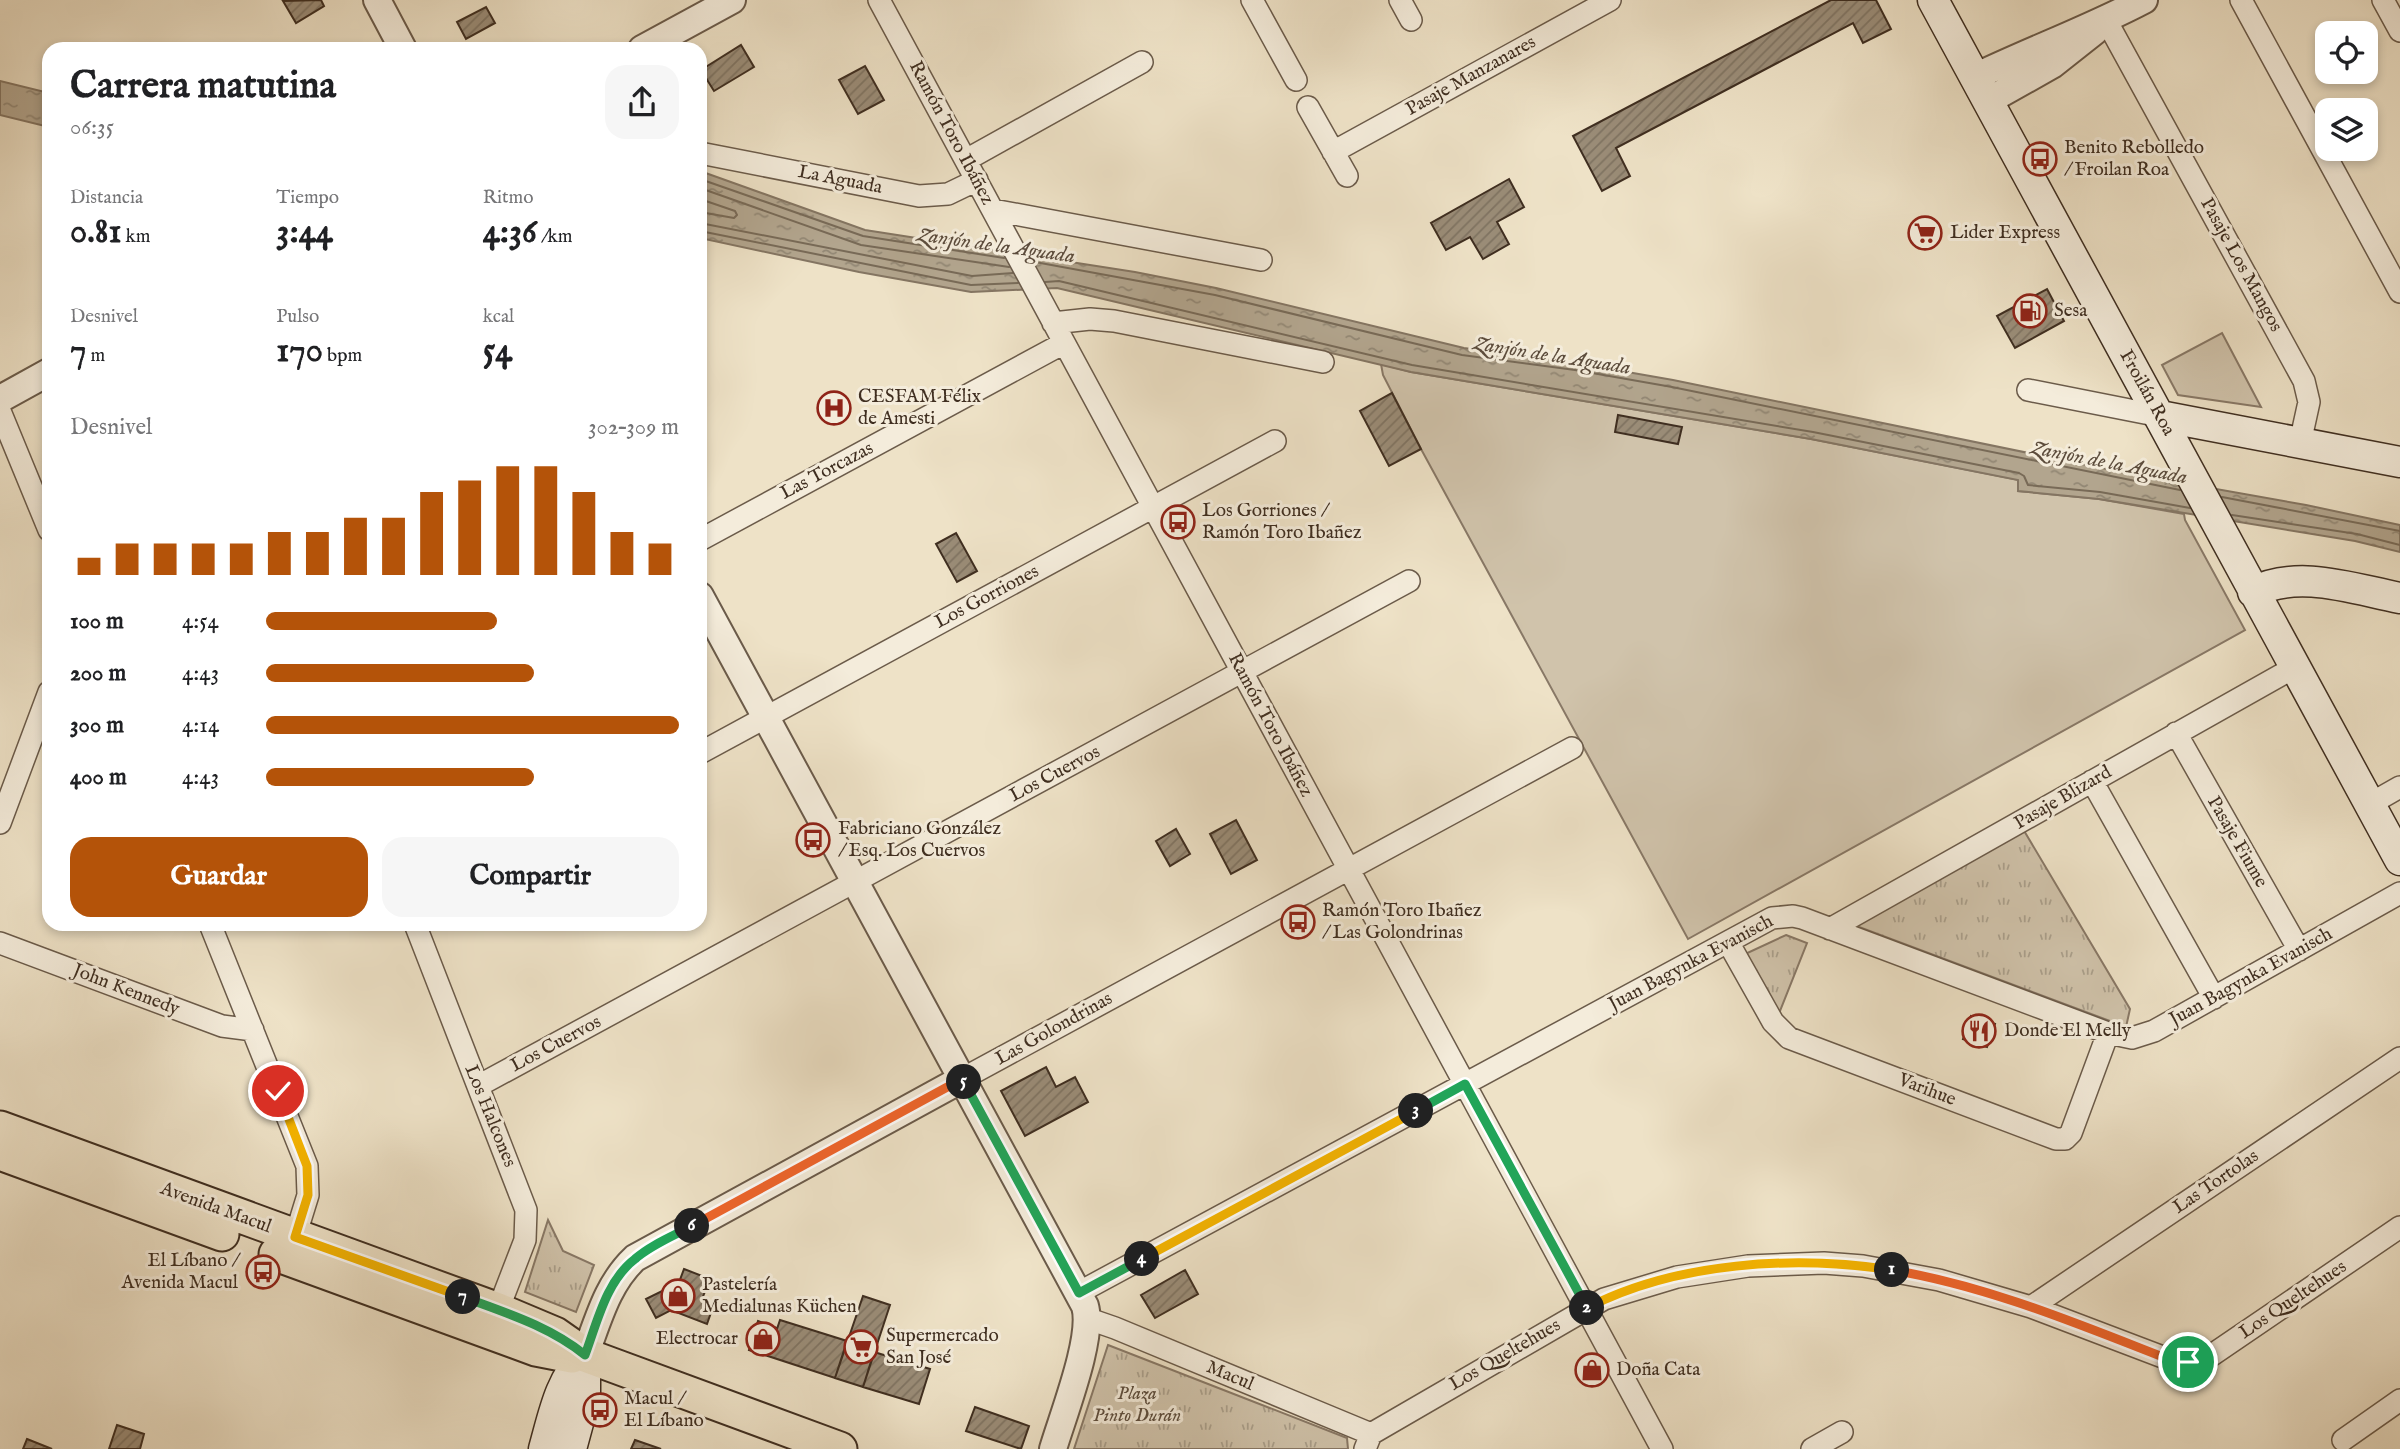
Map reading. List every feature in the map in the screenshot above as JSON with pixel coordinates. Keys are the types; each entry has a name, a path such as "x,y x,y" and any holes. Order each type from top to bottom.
{"main road":[{"name":"Froilán Roa","path":"1933,0 2400,860"},
{"path":"2160,416 2400,462"},
{"path":"2253,592 2276,582 2298,580 2400,598"},
{"name":"Avenida Macul","path":"0,1128 498,1310 555,1334 585,1355 840,1449"},
{"name":"Avenida Macul","path":"0,1153 536,1349 560,1355 585,1355"},
{"path":"544,1449 563,1385 569,1373 585,1355"},
{"path":"571,1449 585,1396 585,1355"}],"street":[{"path":"377,0 399,42"},
{"path":"655,42 732,0"},
{"name":"Ramón Toro Ibáñez","path":"879,0 1662,1449"},
{"path":"1252,0 1296,80"},
{"path":"1401,0 1411,20"},
{"name":"Pasaje Manzanares","path":"1333,152 1610,0"},
{"path":"1982,89 2052,65 2090,37 2106,20 2144,0"},
{"path":"2241,0 2400,292"},
{"path":"2383,0 2400,31"},
{"name":"Pasaje Los Mangos","path":"2106,20 2307,388 2309,409 2300,443"},
{"path":"966,160 1142,62"},
{"path":"1308,107 1347,176"},
{"name":"La Aguada","path":"707,154 919,196 948,194 976,180"},
{"path":"993,210 1261,260"},
{"path":"1050,316 1114,321 1323,362"},
{"name":"Las Torcazas","path":"707,536 1065,343"},
{"path":"0,399 42,376"},
{"path":"2028,390 2160,416"},
{"path":"0,411 42,513"},
{"name":"Los Gorriones","path":"707,749 1275,441"},
{"name":"Los Cuervos","path":"478,1086 1409,581"},
{"path":"707,609 1079,1293 1089,1319 1086,1339 1054,1449"},
{"name":"Pasaje Blizard","path":"1830,929 2295,667"},
{"path":"0,823 42,711"},
{"name":"Pasaje Fiume","path":"2176,733 2299,950"},
{"name":"Las Golondrinas","path":"585,1355 608,1294 621,1273 635,1258 1572,748"},
{"path":"2092,781 2214,998"},
{"path":"2370,804 2400,787"},
{"name":"Juan Bagynka Evanisch","path":"1079,1293 1772,918 1802,918 2124,1038 2143,1036 2400,893"},
{"path":"213,931 307,1166 308,1195 295,1237"},
{"name":"Los Halcones","path":"418,931 524,1201 527,1220 524,1240 498,1310"},
{"name":"Varihue","path":"1728,942 1773,1022 1789,1038 2061,1140 2071,1133 2108,1033"},
{"name":"John Kennedy","path":"0,943 222,1026 253,1030"},
{"name":"Las Tortolas","path":"2031,1307 2400,1058"},
{"name":"Los Queltehues","path":"1368,1442 1586,1308 1623,1292 1677,1276 1786,1263 1863,1266 1901,1272 1939,1280 2031,1307 2168,1359 2188,1362 2212,1355 2400,1227"},
{"name":"Macul","path":"1089,1319 1128,1333 1368,1442"},
{"path":"2343,1440 2400,1400"},
{"path":"1812,1449 1842,1432"}],"green space":[{"path":"2222,333 2261,407 2178,395 2162,365"},
{"path":"1381,364 1411,372 1811,439 2019,480 2018,491 2099,499 2184,514 2245,630 1688,939 1421,449 1383,375"},
{"path":"2023,829 2130,1009 2126,1027 1851,924"},
{"path":"1786,935 1807,943 1778,1016 1743,955"},
{"path":"548,1220 563,1251 594,1265 576,1312 525,1292"},
{"name":"Plaza Pinto Durán","path":"1108,1345 1347,1438 1348,1449 1074,1449"}],"water":[{"path":"0,81 42,91 42,125 0,115"},
{"path":"707,174 865,230 1135,272 1216,288 1464,348 1576,363 1673,380 2126,473 2306,505 2400,525 2400,552 2355,541 2099,499 2018,491 2018,480 1811,439 1411,372 1057,288 971,292 859,272 707,239"}],"building":[{"path":"321,0 324,6 296,23 283,1"},
{"path":"1831,0 1876,0 1891,29 1863,43 1853,23 1616,148 1630,176 1602,191 1573,136"},
{"path":"486,7 495,23 466,39 457,22"},
{"path":"741,45 754,67 714,91 707,80 707,66"},
{"path":"865,66 884,100 858,114 839,80"},
{"path":"1509,179 1524,207 1497,222 1509,244 1483,259 1470,237 1446,250 1431,223"},
{"path":"2047,289 2064,321 2015,348 1997,316"},
{"path":"1392,393 1421,449 1389,466 1360,411"},
{"path":"1618,415 1682,427 1678,444 1615,432"},
{"path":"956,533 977,571 957,582 936,544"},
{"path":"1236,820 1257,860 1231,874 1210,834"},
{"path":"1176,829 1190,854 1170,866 1156,841"},
{"name":"Donde El Melly","path":"1971,1016 1995,1024 1987,1047 1963,1039"},
{"path":"1046,1067 1056,1087 1075,1077 1088,1102 1025,1136 1001,1091"},
{"name":"Pastelería Medialunas Küchen","path":"684,1269 710,1279 702,1299 714,1304 707,1324 671,1310 656,1318 646,1299 666,1289 675,1293"},
{"path":"1185,1270 1198,1294 1155,1318 1141,1295"},
{"name":"Supermercado San José","path":"863,1296 890,1305 863,1387 835,1378"},
{"path":"780,1320 847,1341 835,1378 768,1356"},
{"name":"Electrocar","path":"758,1321 777,1328 768,1356 749,1350"},
{"path":"874,1352 930,1369 919,1404 863,1387"},
{"path":"975,1407 1029,1426 1021,1449 966,1431"},
{"path":"117,1425 144,1434 140,1449 109,1449"},
{"path":"27,1439 52,1449 23,1449"},
{"path":"635,1440 661,1449 631,1449"}],"place":[{"name":"Benito Rebolledo / Froilan Roa","path":"2040,159"},
{"name":"Lider Express","path":"1925,233"},
{"name":"Sesa","path":"2030,311"},
{"name":"CESFAM Félix de Amesti","path":"834,408"},
{"name":"Los Gorriones / Ramón Toro Ibañez","path":"1178,522"},
{"name":"Fabriciano González / Esq. Los Cuervos","path":"813,840"},
{"name":"Ramón Toro Ibañez / Las Golondrinas","path":"1298,922"},
{"name":"Donde El Melly","path":"1979,1031"},
{"name":"El Líbano / Avenida Macul","path":"263,1272"},
{"name":"Pastelería Medialunas Küchen","path":"678,1296"},
{"name":"Electrocar","path":"763,1339"},
{"name":"Supermercado San José","path":"861,1347"},
{"name":"Doña Cata","path":"1592,1370"},
{"name":"Macul / El Líbano","path":"600,1410"}],"route":[{"path":"278,1091 302,1151 309,1182 305,1209 295,1237 545,1328 567,1340 585,1355 608,1294 626,1266 635,1258 962,1079 1079,1293 1465,1084 1586,1308 1633,1289 1695,1273 1786,1263 1863,1266 1939,1280 1989,1293 2168,1359 2188,1362"}],"water label":[{"name":"Zanjón de la Aguada","path":"996,246"},
{"name":"Zanjón de la Aguada","path":"1552,356"},
{"name":"Zanjón de la Aguada","path":"2109,463"}]}
